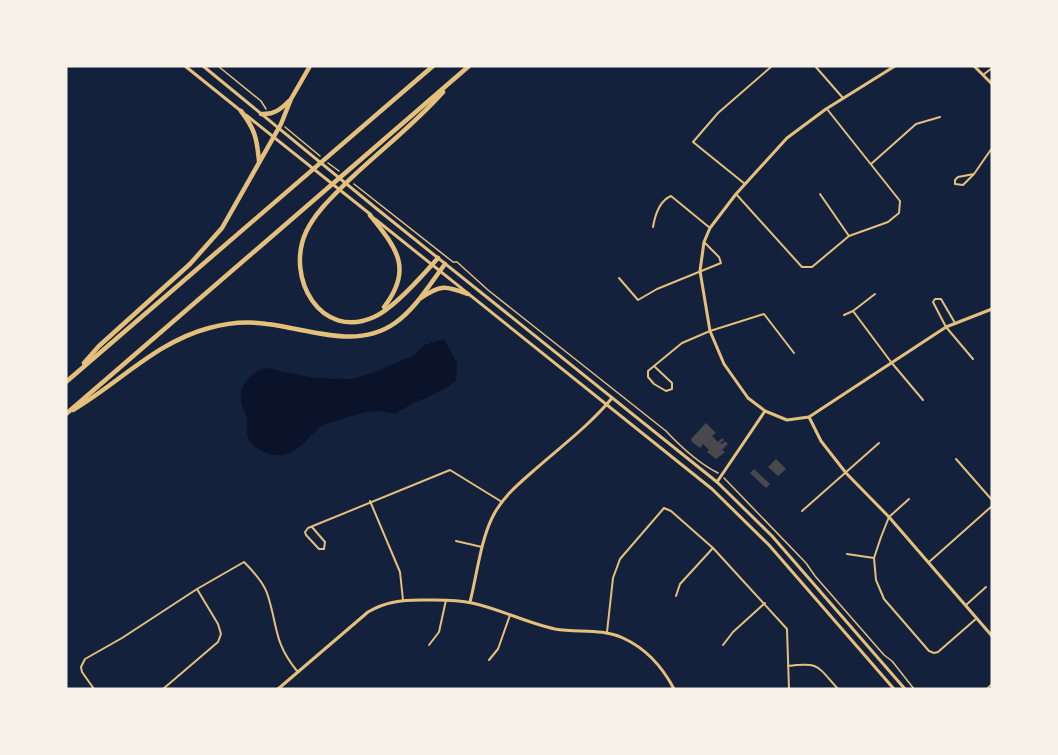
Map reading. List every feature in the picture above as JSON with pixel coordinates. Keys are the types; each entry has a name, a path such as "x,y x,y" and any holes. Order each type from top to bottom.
{"highway":[{"path":"73,377 99,346 190,264 222,228 280,126 291,99 310,66"},
{"path":"66,382 433,66"},
{"path":"66,414 469,66"},
{"path":"438,258 397,300 376,316 364,320 350,321 335,318 323,312 310,300 300,273 301,246 314,219 336,193 427,111 453,80"},
{"path":"261,114 271,114 291,99"},
{"path":"241,111 250,122 257,137 259,161"},
{"path":"370,215 391,240 398,254 399,269 399,280 393,295 376,316"},
{"path":"419,300 445,264"},
{"path":"66,414 95,397 167,344 210,327 248,322 342,336 364,336 395,323 435,288 445,286 468,294"}],"main road":[{"path":"185,66 712,489 769,545 894,689"},
{"path":"203,66 261,114 280,126 301,147 377,209 717,482 772,536 905,689"},
{"path":"895,66 826,108 787,138 736,194 710,228 704,242 700,271 710,331 724,364 748,398 765,411 787,420 809,417 946,327 992,309"},
{"path":"974,66 992,84"},
{"path":"470,602 492,517 502,502 592,420 612,398"},
{"path":"717,482 765,411"},
{"path":"809,417 821,441 846,473 890,517 992,636"},
{"path":"278,689 379,605 403,600 446,600 470,602 557,629 608,632 637,646 655,659 674,689"}],"street":[{"path":"745,184 693,142 718,113 772,66"},
{"path":"815,66 843,98"},
{"path":"984,75 992,68"},
{"path":"736,194 802,267 812,267 849,236 888,222 899,213 900,201 826,108"},
{"path":"871,164 916,124 940,117"},
{"path":"974,174 958,177 955,180 956,184 963,185 974,174 992,148"},
{"path":"820,194 849,236"},
{"path":"653,227 655,216 664,199 671,196 710,228"},
{"path":"619,278 638,300 657,289 721,263 719,257 704,242"},
{"path":"844,315 875,294"},
{"path":"955,323 941,299 935,299 933,302 946,327 973,359"},
{"path":"853,311 923,400"},
{"path":"654,366 672,383 672,389 666,391 654,384 648,377 648,371 654,366 682,343 710,331 764,314 794,353"},
{"path":"802,511 879,443"},
{"path":"956,459 992,500"},
{"path":"312,527 325,542 324,549 319,549 305,533 308,528 450,470 502,502"},
{"path":"712,489 717,482"},
{"path":"909,499 890,517 874,558 876,580 884,599 929,651 934,653 977,618"},
{"path":"370,501 400,572 403,600"},
{"path":"929,562 992,506"},
{"path":"608,632 613,578 620,559 664,508 671,511 713,548 787,630 789,689"},
{"path":"456,541 483,547"},
{"path":"676,596 680,584 713,548"},
{"path":"847,554 874,558"},
{"path":"94,689 82,672 81,667 85,659 244,562 266,590 278,639 285,657 297,671"},
{"path":"966,605 987,587"},
{"path":"163,689 218,642 221,633 218,624 197,589"},
{"path":"429,645 439,632 446,600"},
{"path":"723,645 733,632 765,603"},
{"path":"489,660 498,649 510,615"},
{"path":"788,666 810,663 816,665 838,689"},
{"path":"987,689 992,684"}],"path":[{"path":"218,66 261,101 271,114"},
{"path":"280,126 309,147"},
{"path":"374,200 453,262 457,262 459,266 589,371"}],"water":[{"path":"444,339 457,363 456,381 441,391 395,414 367,412 324,425 298,448 283,455 273,455 262,451 250,441 241,393 246,382 254,373 266,368 315,378 352,379 375,372 414,355 424,345"}],"building":[{"path":"706,423 716,433 712,436 718,442 722,438 724,440 720,443 725,441 728,444 722,450 725,452 716,459 707,452 709,450 703,444 700,448 691,439"},
{"path":"776,459 786,469 778,476 768,467"},
{"path":"754,469 770,484 766,488 750,473"}]}
